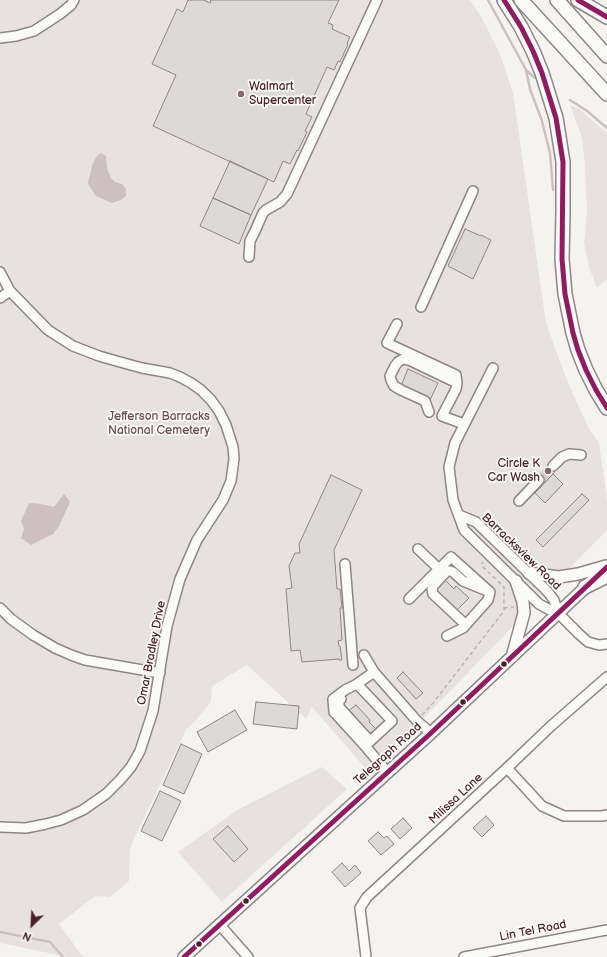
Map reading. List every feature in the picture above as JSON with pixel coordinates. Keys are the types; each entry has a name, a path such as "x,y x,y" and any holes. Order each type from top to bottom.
{"highway":[{"path":"504,0 521,27 533,51 542,73 556,118 563,162 562,259 565,294 578,350 586,370 607,408"},
{"path":"521,0 607,94"},
{"path":"557,0 607,56"},
{"path":"578,0 607,17"},
{"path":"585,587 607,576"}],"main road":[{"path":"529,573 559,577 578,574 607,566"},
{"name":"Telegraph Road","path":"184,957 388,773 607,566"},
{"path":"511,657 524,613 523,602 516,581"}],"street":[{"path":"0,38 16,36 34,31 60,14 71,5 74,0"},
{"path":"249,257 250,241 266,210 280,202 287,194 377,0"},
{"path":"421,307 473,191"},
{"name":"Omar Bradley Drive","path":"0,272 10,291 48,330 73,346 113,360 142,368 170,373 192,383 212,400 219,411 226,425 233,448 234,459 231,481 223,500 197,540 180,579 167,626 153,711 140,751 131,767 106,794 83,810 62,820 26,828 0,827"},
{"path":"0,298 10,291"},
{"path":"397,324 387,343 456,375 456,389 442,416 464,424"},
{"path":"429,412 425,401 394,386 390,376 398,362 403,359 409,360 457,383"},
{"name":"Barracksview Road","path":"493,368 455,443 449,467 453,500 464,530 539,604 558,613 588,642 599,646 607,644"},
{"path":"553,466 562,457 569,454 582,455"},
{"path":"519,501 539,480"},
{"name":"Barracksview Road","path":"459,515 476,522 529,573 554,600 558,613"},
{"path":"418,549 439,569"},
{"path":"409,599 451,557 490,592"},
{"path":"344,564 353,665"},
{"path":"464,627 433,594 433,586 447,571 450,571 463,581 490,592"},
{"path":"420,588 464,627"},
{"path":"447,636 464,627 488,600 490,592"},
{"path":"0,608 11,619 33,635 55,648 71,655 85,660 160,673"},
{"path":"364,655 374,672 417,721 431,733"},
{"path":"374,672 333,699 334,712 368,744 388,773"},
{"name":"Milissa Lane","path":"366,957 360,908 367,897 551,726 607,677"},
{"path":"354,686 392,721 368,744"},
{"path":"507,768 542,806 564,816 607,815"},
{"path":"219,924 248,957"},
{"name":"Lin Tel Road","path":"464,957 607,930"}],"path":[{"path":"417,721 434,703 504,611 504,587 481,565 489,556"},
{"path":"504,608 520,607"}],"shaded area":[{"path":"138,0 470,0 482,18 500,54 513,93 546,323 566,378 588,427 599,443 607,500 607,530 425,717 367,770 312,707 234,629 46,198"},
{"path":"101,153 106,156 107,168 111,178 115,182 122,184 126,189 126,196 121,200 112,203 96,196 88,182 93,163 97,156"},
{"path":"64,494 70,502 59,526 53,534 31,545 21,538 24,529 21,521 29,503 54,507"},
{"path":"322,767 347,789 222,902 178,852 239,809"}],"green space":[{"name":"Jefferson Barracks National Cemetery","path":"0,0 138,0 46,198 343,335 356,333 359,326 376,334 354,383 358,385 348,415 369,437 397,449 398,452 422,463 435,476 436,479 433,481 428,479 423,489 431,498 430,501 426,502 418,495 416,489 419,479 379,453 371,466 342,438 343,435 331,430 239,618 244,639 312,707 306,719 247,665 212,686 211,702 189,728 187,728 130,848 129,881 110,897 95,896 59,924 83,957 68,957 0,943"},
{"path":"570,105 578,108 607,133 607,279 597,288 589,267 584,243 587,212 582,138"},
{"path":"402,333 463,361 463,363 466,362 473,367 476,373 476,379 474,385 471,386 473,388 463,409 455,411 452,407 454,405 460,407 471,382 470,379 468,382 464,379 471,375 467,369 461,372 460,371 463,364 403,337 400,342 397,342 396,336"}],"building":[{"name":"Walmart Supercenter","path":"188,0 204,0 210,3 211,0 339,0 328,23 333,25 332,29 350,37 347,43 348,44 340,62 338,61 334,70 327,67 306,114 312,117 305,131 307,132 290,164 283,161 274,182 153,126 176,75 152,64 177,9 183,12"},
{"path":"230,161 268,179 251,215 213,198"},
{"path":"213,198 251,215 239,244 200,226"},
{"path":"465,229 491,240 473,279 448,266"},
{"path":"408,369 438,383 430,400 401,386"},
{"name":"Circle K Car Wash","path":"550,464 556,469 544,483 537,478"},
{"path":"553,474 563,484 545,503 535,493"},
{"path":"331,475 362,490 334,550 337,589 340,589 342,608 340,608 342,640 338,641 342,660 302,662 300,650 291,651 286,589 292,588 289,566 295,553 300,553 299,544"},
{"path":"582,494 589,500 543,547 536,540"},
{"path":"445,580 454,589 456,586 469,598 457,610 436,590"},
{"path":"403,672 423,693 416,699 397,678"},
{"path":"256,702 299,706 297,729 253,724"},
{"path":"356,705 376,729 371,736 347,712"},
{"path":"235,710 247,730 208,752 197,732"},
{"path":"181,744 202,754 184,794 163,785"},
{"path":"160,791 181,801 162,841 141,831"},
{"path":"486,816 494,825 482,837 473,828"},
{"path":"403,818 412,828 400,839 391,829"},
{"path":"228,826 248,849 234,862 213,839"},
{"path":"378,832 384,838 387,836 394,844 381,855 368,841"},
{"path":"342,863 349,871 355,865 361,873 345,887 332,872"}],"waterway":[{"path":"488,0 526,70 535,78"},
{"path":"526,70 530,89 542,121 550,153 553,190"},
{"path":"570,100 587,111 607,128"},
{"path":"0,932 50,942 63,957"}],"tunnel":[{"path":"539,480 553,466"}],"transit line":[{"path":"504,0 521,27 533,51 542,73 556,118 563,162 562,259 565,294 578,350 586,370 607,408"},
{"path":"578,0 607,17"},
{"path":"184,957 431,733 607,567"}],"place":[{"name":"Walmart Supercenter","path":"241,94"},
{"name":"Circle K Car Wash","path":"548,471"}]}
